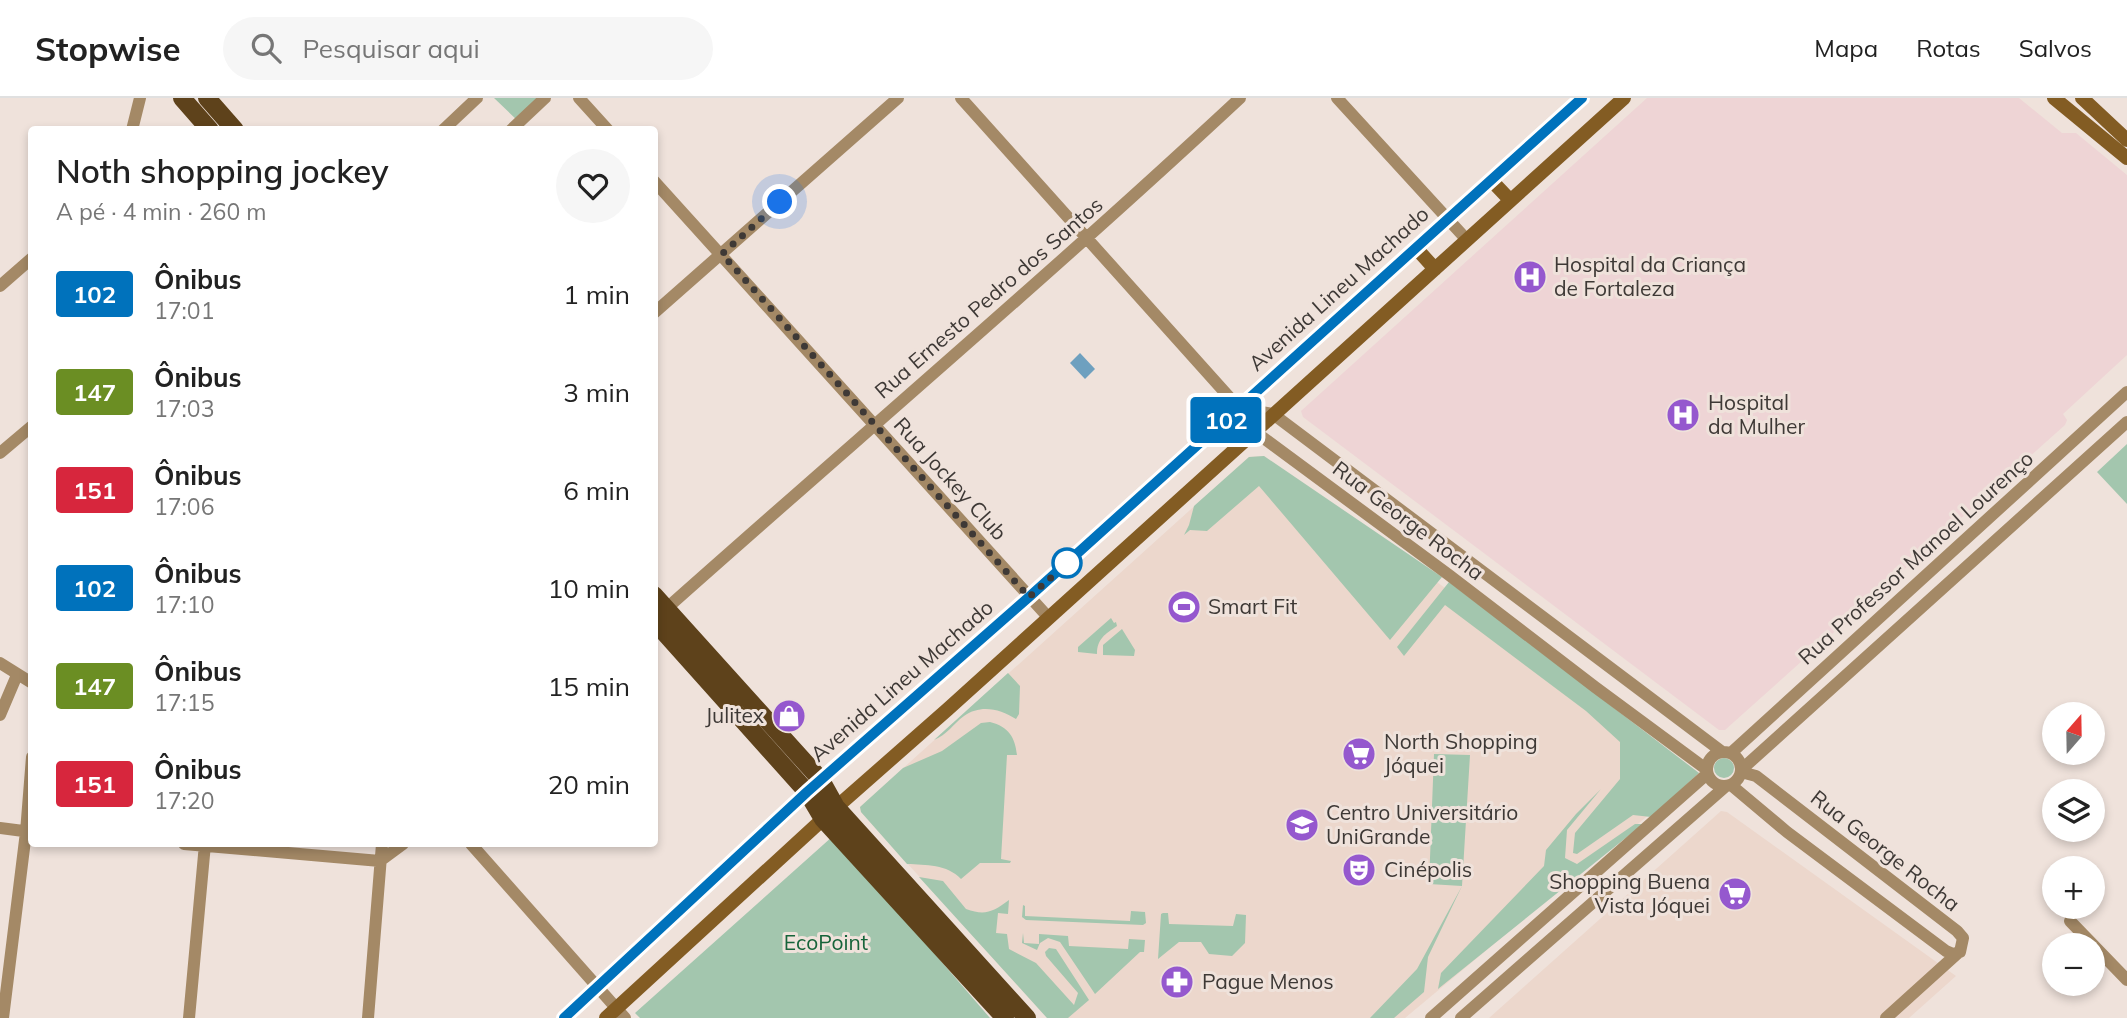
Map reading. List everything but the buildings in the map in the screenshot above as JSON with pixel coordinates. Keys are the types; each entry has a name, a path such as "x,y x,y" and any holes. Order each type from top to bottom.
{"main road":[{"path":"182,98 206,126"},
{"path":"207,98 232,126"},
{"path":"659,608 814,786 829,813 1005,1018"},
{"path":"829,813 1027,1018"}],"street":[{"path":"133,126 140,98"},
{"path":"447,126 478,98"},
{"path":"515,126 545,98"},
{"path":"579,98 604,126"},
{"path":"658,310 898,98"},
{"path":"961,98 1239,408 1254,431"},
{"name":"Rua Ernesto Pedro dos Santos","path":"659,608 1087,238 1240,98"},
{"path":"1337,98 1467,240"},
{"name":"Avenida Lineu Machado","path":"564,1018 814,786 1029,597 1582,98"},
{"path":"474,847 597,988 616,1015 829,813 1624,98"},
{"path":"2054,98 2127,158"},
{"path":"2081,98 2127,140"},
{"path":"1491,180 1510,200"},
{"name":"Rua Jockey Club","path":"658,185 1048,617"},
{"path":"1416,248 1435,269"},
{"path":"0,286 28,262"},
{"name":"Rua Professor Manoel Lourenço","path":"1726,752 2127,392"},
{"path":"1239,408 1273,414"},
{"name":"Rua George Rocha","path":"1273,414 1726,752"},
{"name":"Rua Professor Manoel Lourenço","path":"1741,771 2127,422"},
{"path":"0,453 28,429"},
{"name":"Rua George Rocha","path":"1254,431 1707,771"},
{"path":"0,663 28,681"},
{"path":"0,715 17,675"},
{"path":"1431,1018 1707,771 1712,755 1726,752 1739,760 1739,778 1461,1018"},
{"path":"1707,771 1712,782 1728,785"},
{"name":"Rua George Rocha","path":"1728,785 1946,950 1953,954 1960,952 1963,938 1957,931 1756,776 1741,771"},
{"path":"0,828 28,832"},
{"path":"3,1018 28,839"},
{"path":"189,1018 205,847"},
{"path":"236,847 380,861 398,847"},
{"path":"368,1018 382,847"},
{"path":"2070,920 2127,980"},
{"path":"1886,1018 1960,952"}],"shaded area":[{"name":"Hospital da Mulher","path":"1647,98 2019,98 2062,133 2076,133 2127,175 2127,355 2063,414 2067,420 2065,425 1725,730 1719,730 1303,417 1301,411"},
{"path":"1264,456 1699,773 1405,1018 1047,1018 861,812 860,807 1249,457"},
{"name":"Shopping Buena Vista Jóquei","path":"1721,811 1727,812 1956,976 1909,1018 1489,1018"}],"green space":[{"path":"494,98 542,98 519,122"},
{"path":"2127,444 2127,504 2097,472"},
{"path":"1264,456 1442,577 1390,640 1259,486 1207,531 1190,530 1184,535 1194,506 1249,457"},
{"path":"1449,582 1699,773 1651,817 1633,815 1577,854 1573,853 1575,833 1620,779 1620,742 1586,711 1445,605 1404,656 1397,647"},
{"path":"1111,618 1117,626 1102,637 1097,654 1078,652 1078,647"},
{"path":"1122,629 1135,650 1134,656 1103,655 1103,645"},
{"path":"1008,673 1020,686 1019,714 1016,719 997,710 977,710 964,716 934,740"},
{"path":"990,722 1010,734 1017,755 1007,755 1001,859 1011,861 1010,863 980,863 961,879 943,868 907,864 861,812 860,807 903,768 942,751 981,723"},
{"path":"1434,754 1470,755 1462,886 1429,884"},
{"path":"1720,758 1728,758 1734,768 1728,778 1720,778 1714,772 1714,764"},
{"path":"1601,789 1567,830 1565,858 1577,864 1635,824 1643,824 1438,989 1441,973 1544,866 1546,850"},
{"name":"EcoPoint","path":"833,836 990,1018 640,1018 635,1013"},
{"path":"919,877 943,881 966,909 973,911 989,912 1009,900 1008,914 998,913 996,933 1007,934 1009,949 1036,963 1074,1005 1078,993 1046,956 1045,952 1049,948 1056,949 1089,1000 1068,1018 1047,1018"},
{"path":"1462,886 1428,957 1424,992 1394,1018 1370,1018 1417,969"},
{"path":"1023,905 1025,916 1130,921 1131,911 1145,912 1146,923 1026,920 1022,917"},
{"path":"1163,913 1168,913 1169,924 1233,926 1236,914 1246,915 1245,943 1232,956 1209,954 1201,942 1179,942 1158,959"},
{"path":"1023,933 1024,943 1039,944 1039,934 1068,936 1069,946 1128,949 1129,939 1145,940 1144,952 1140,952 1095,994 1060,942 1048,938 1040,943 1037,950 1022,943"}],"water":[{"path":"1080,353 1095,369 1085,379 1070,363"}],"bus line":[{"name":"102","path":"564,1018 807,792 1029,597 1582,98"}],"place":[{"name":"Hospital da Criança de Fortaleza","path":"1530,277"},
{"name":"Hospital da Mulher","path":"1683,415"},
{"name":"Smart Fit","path":"1184,607"},
{"name":"Julitex","path":"789,716"},
{"name":"North Shopping Jóquei","path":"1359,754"},
{"name":"Centro Universitário UniGrande","path":"1302,825"},
{"name":"Cinépolis","path":"1359,870"},
{"name":"Shopping Buena Vista Jóquei","path":"1735,894"},
{"name":"Pague Menos","path":"1177,982"}],"route":[{"path":"780,202 722,254 1029,597 1071,560 1067,563"}]}
